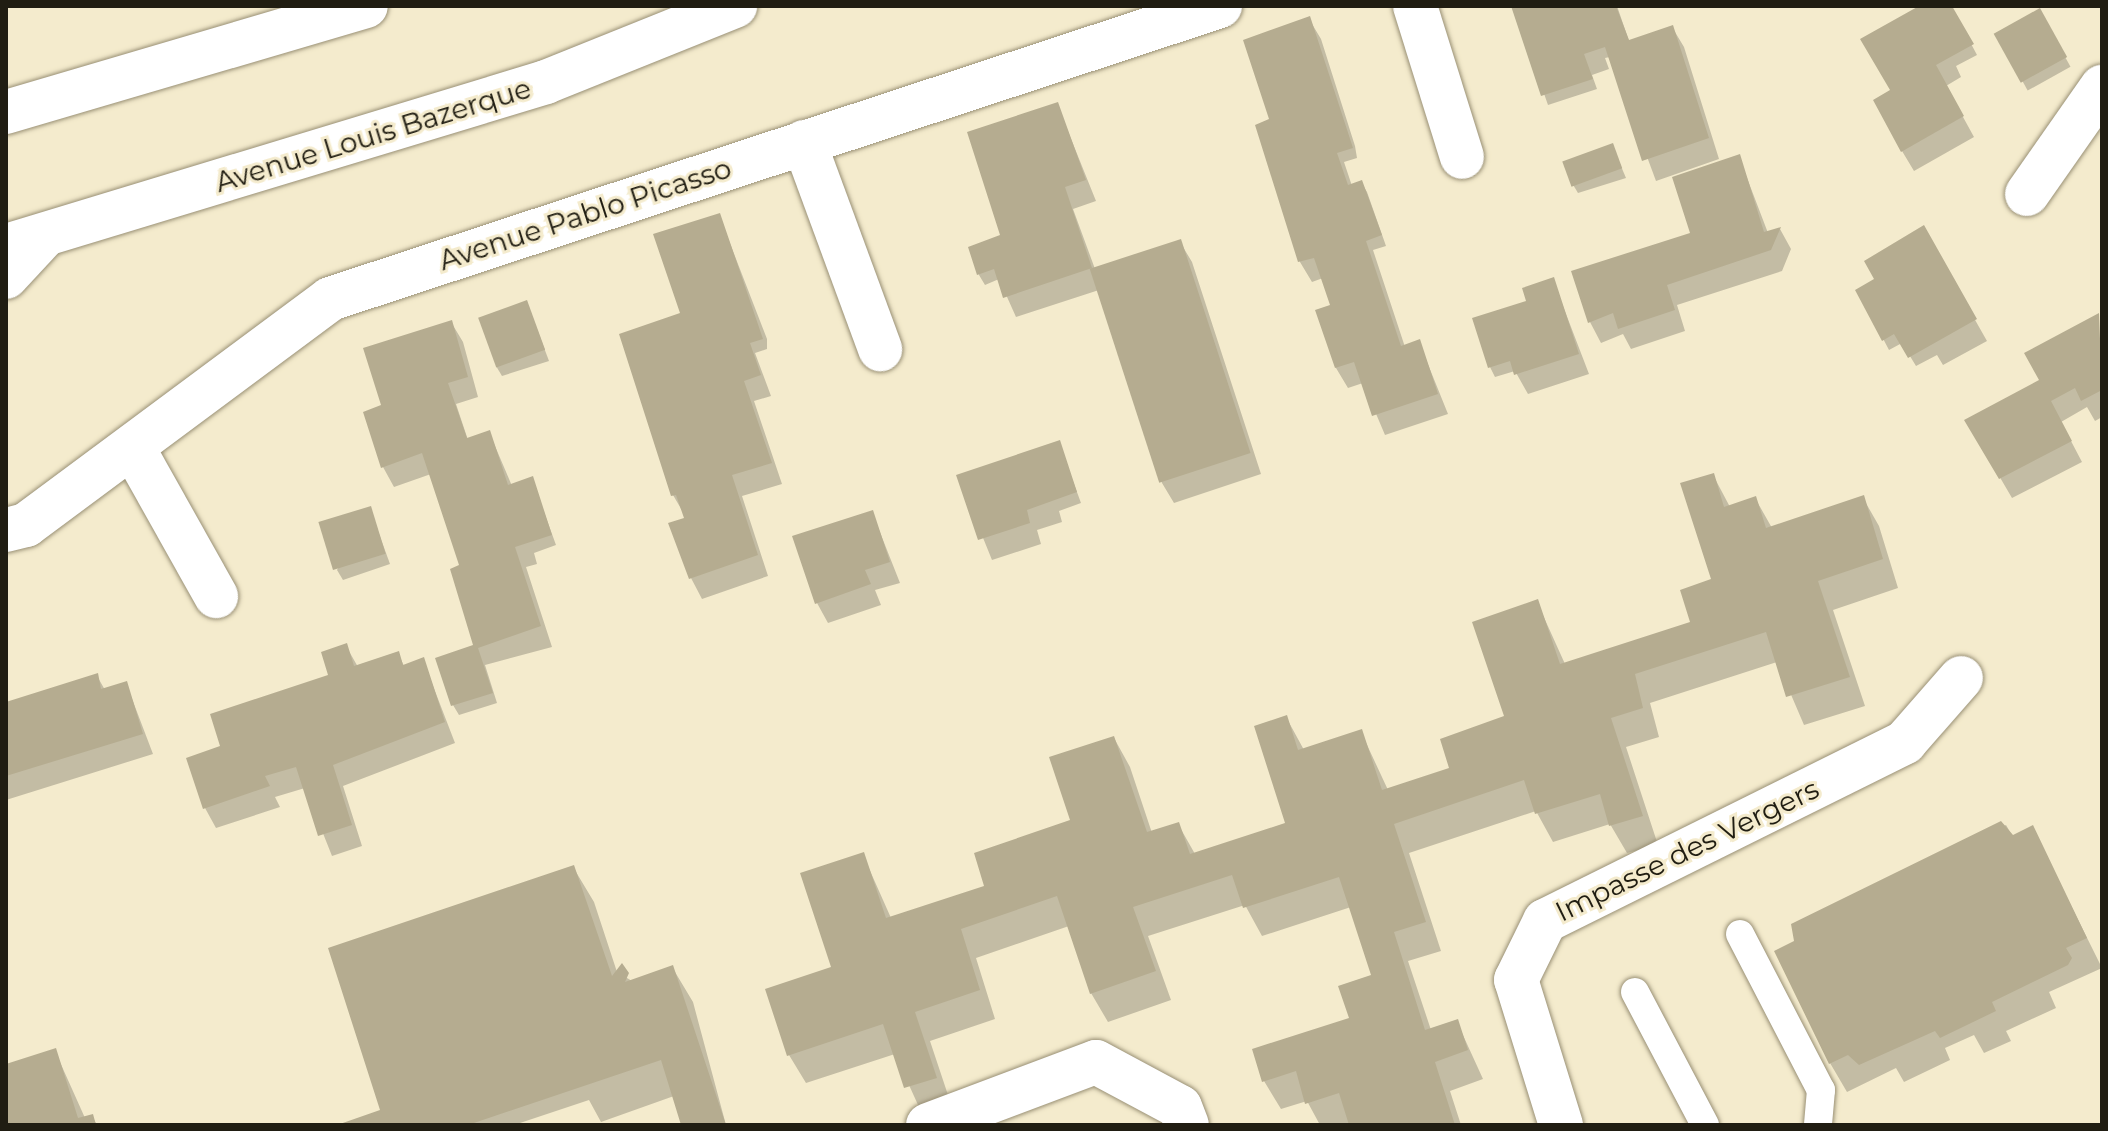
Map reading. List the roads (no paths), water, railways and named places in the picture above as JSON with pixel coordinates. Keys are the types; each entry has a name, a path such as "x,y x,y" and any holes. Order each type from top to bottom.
{"street":[{"path":"6,112 366,6"},
{"name":"Avenue Louis Bazerque","path":"26,241 546,82 735,6"},
{"name":"Avenue Pablo Picasso","path":"6,530 26,525 330,299 1220,6"},
{"path":"1415,6 1462,157"},
{"path":"2027,194 2102,87"},
{"path":"804,142 880,349"},
{"path":"6,277 26,241"},
{"path":"133,448 216,596"},
{"name":"Impasse des Vergers","path":"1561,1125 1516,980 1545,921 1905,742 1961,678"},
{"path":"928,1125 1096,1062 1180,1107 1187,1125"}],"lane":[{"path":"1740,934 1821,1090 1818,1125"},
{"path":"1635,992 1705,1125"}]}
